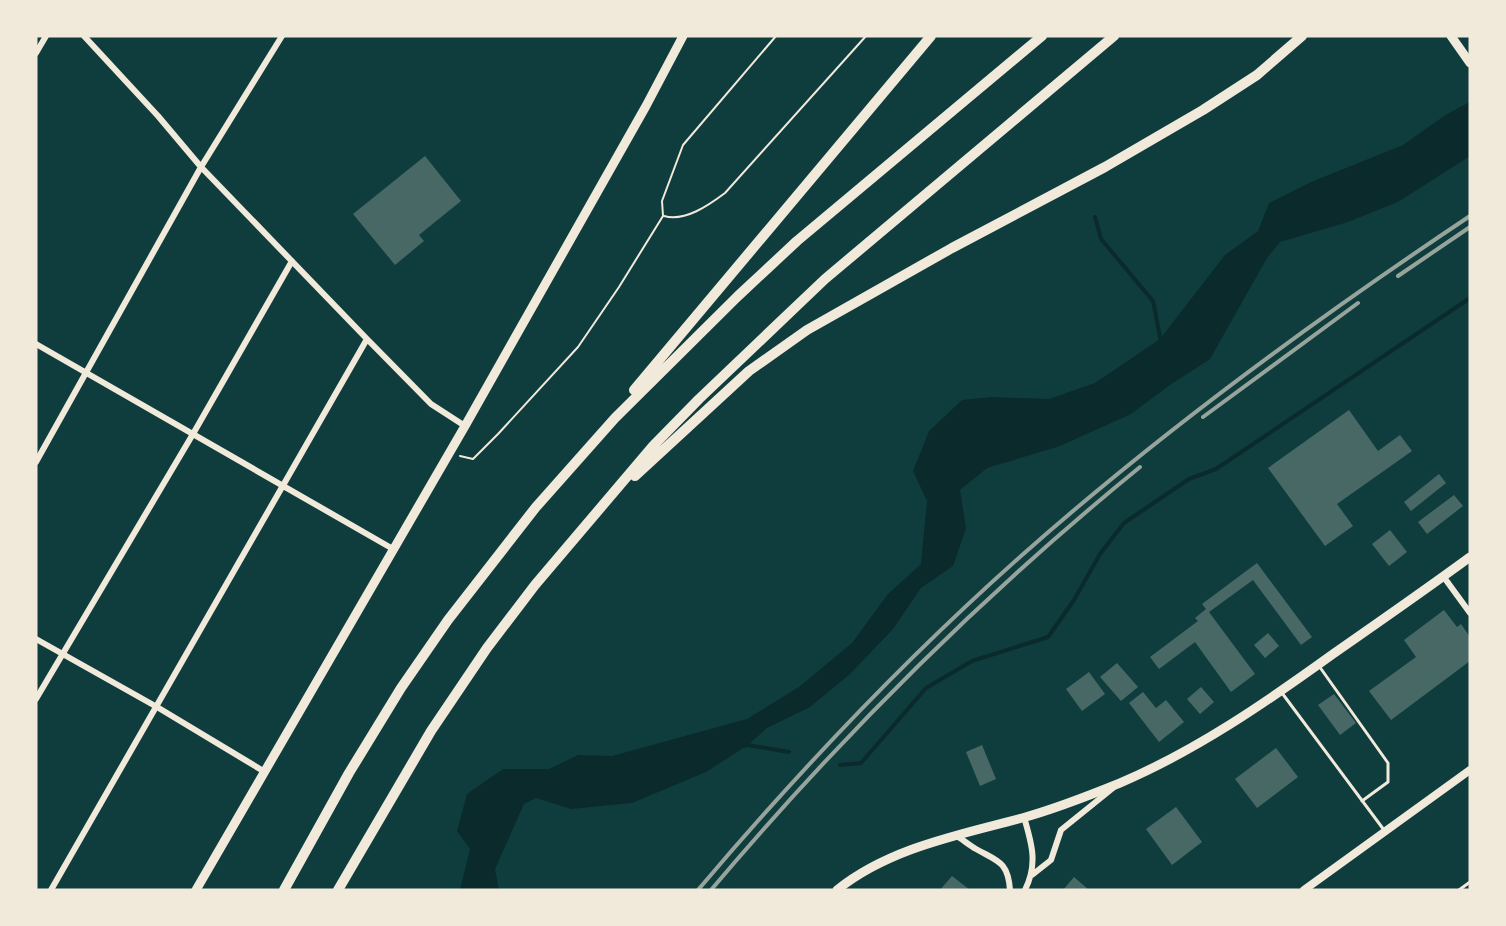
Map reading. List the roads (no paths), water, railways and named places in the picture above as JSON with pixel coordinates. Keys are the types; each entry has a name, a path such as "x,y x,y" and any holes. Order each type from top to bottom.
{"highway":[{"path":"284,890 349,773 401,688 455,611 536,507 931,36"},
{"path":"536,507 615,418 797,241 1042,36"},
{"path":"338,890 431,730 487,648 589,519 653,446 825,279 1114,36"},
{"path":"589,519 749,371 807,330 952,248 1105,167 1203,110 1257,75 1302,36"}],"main road":[{"path":"196,890 465,426 646,106 683,36"},
{"path":"1451,36 1470,63"},
{"path":"837,890 889,860 955,834 1024,817 1120,783 1176,756 1281,692 1470,557"},
{"path":"1304,890 1470,770"}],"street":[{"path":"36,52 46,36"},
{"path":"84,36 158,116 201,167 367,339 431,404 465,426"},
{"path":"36,462 201,167 282,36"},
{"path":"36,699 193,434 292,261"},
{"path":"51,890 367,339"},
{"path":"36,344 393,549"},
{"path":"1443,576 1470,613"},
{"path":"36,639 157,707 265,772"},
{"path":"1032,875 1051,860 1061,830 1120,783"},
{"path":"1024,817 1031,840 1032,875 1025,890"},
{"path":"955,834 976,849 1000,860 1010,880 1010,890"}],"lane":[{"path":"1318,665 1388,763 1388,782 1362,801"},
{"path":"1281,692 1385,832"},
{"path":"1459,890 1470,882"}],"water":[{"path":"1470,102 1470,156 1398,202 1348,222 1280,242 1267,258 1210,359 1131,414 1060,446 987,468 960,490 966,528 953,566 921,588 893,629 850,674 810,707 767,728 748,745 706,772 632,803 571,809 536,798 524,804 495,869 499,890 460,890 470,849 457,831 467,794 503,769 549,769 578,755 612,756 747,719 799,687 852,643 888,594 921,564 927,501 913,471 929,431 962,400 991,397 1049,399 1095,383 1160,339 1225,255 1258,231 1269,203 1311,182 1403,145 1447,114"}],"waterway":[{"path":"1095,217 1101,239 1153,301 1161,342"},
{"path":"840,765 861,763 926,688 972,661 1048,637 1074,600 1100,554 1124,523 1189,479 1216,469 1470,298"},
{"path":"743,746 789,752"}],"railway":[{"path":"698,890 774,803 854,717 936,635 1021,556 1129,465 1240,378 1354,295 1470,216"},
{"path":"1398,276 1470,227"},
{"path":"1203,417 1358,303"},
{"path":"711,890 811,777 916,668 1025,565 1140,467"}]}
